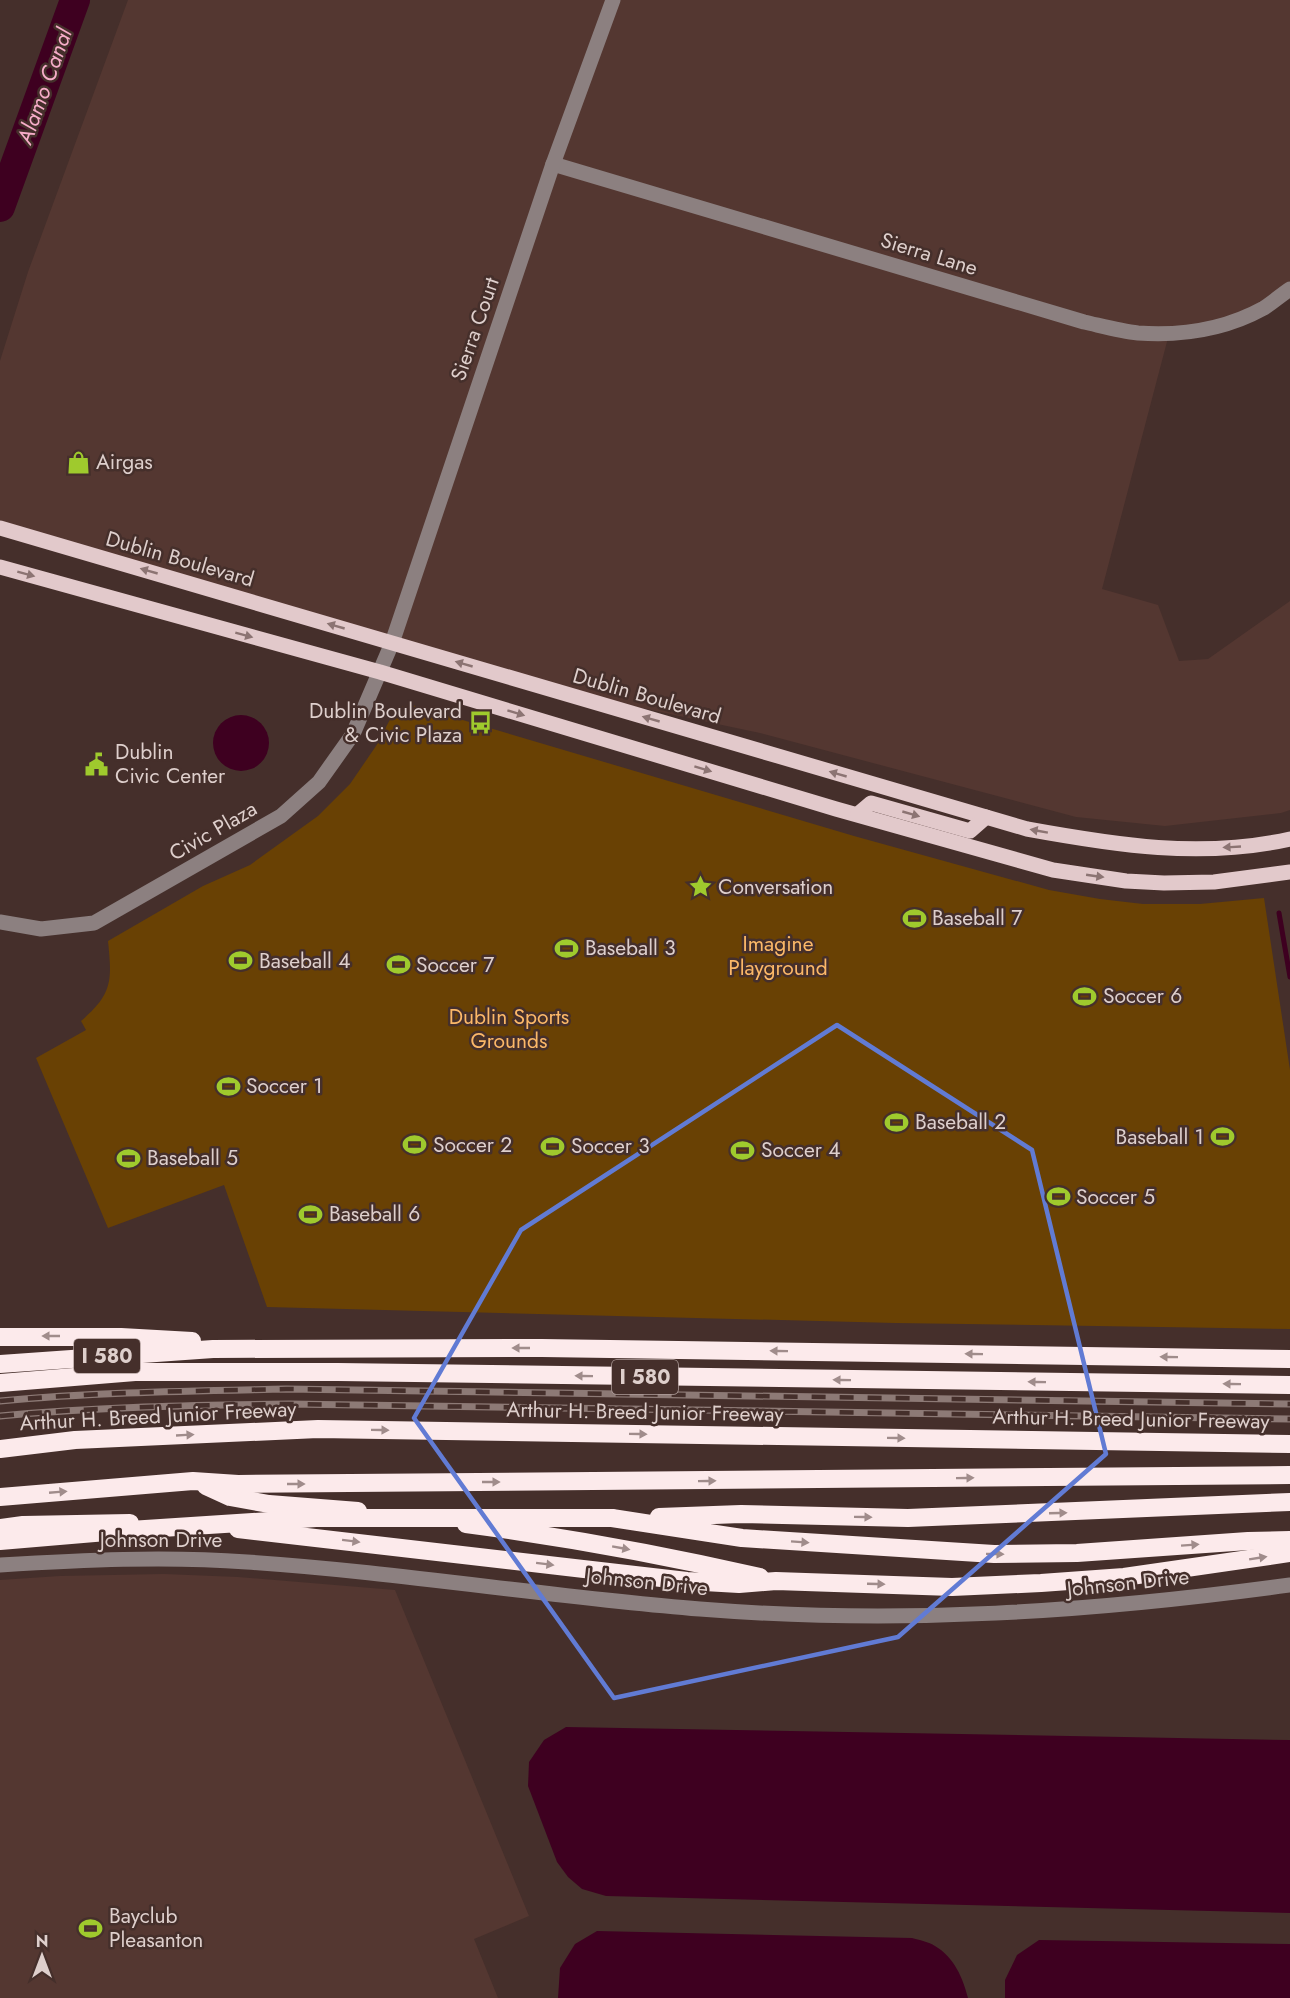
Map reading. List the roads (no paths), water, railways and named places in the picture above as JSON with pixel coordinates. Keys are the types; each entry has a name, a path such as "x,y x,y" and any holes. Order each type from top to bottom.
{"highway":[{"path":"0,1338 121,1337 191,1341 213,1349"},
{"name":"I 580","path":"0,1364 213,1349 542,1347 1290,1359"},
{"name":"I 580","path":"0,1383 135,1372 338,1372 1290,1385"},
{"name":"Arthur H. Breed Junior Freeway","path":"0,1449 75,1440 318,1429 1290,1444"},
{"path":"234,1491 1290,1475"},
{"path":"0,1497 193,1480 234,1491 269,1504 371,1513 536,1533 632,1550 776,1581"},
{"path":"0,1541 316,1518 612,1518 741,1514 908,1518 1290,1502"},
{"path":"612,1518 742,1538 994,1554 1077,1553 1290,1540"},
{"path":"0,1528 95,1523 170,1524 241,1529 687,1581 739,1584 776,1581 952,1587 1041,1583 1124,1576 1290,1552"}],"main road":[{"name":"Dublin Boulevard","path":"0,528 1027,829 1101,843 1177,850 1254,846 1290,839"},
{"path":"0,567 380,672 1053,870 1164,883 1214,882 1290,872"},
{"path":"858,814 871,802 970,831 986,818"}],"street":[{"name":"Sierra Court","path":"380,672 392,643 553,164 613,0"},
{"name":"Sierra Lane","path":"553,164 1084,322 1137,333 1197,331 1228,323 1263,308 1290,289"},
{"name":"Civic Plaza","path":"0,922 41,928 94,923 281,816 319,782 354,734 380,672"},
{"name":"Johnson Drive","path":"0,1564 111,1560 246,1562 700,1609 899,1617 1016,1614 1117,1606 1290,1585"}],"waterway":[{"name":"Alamo Canal","path":"0,207 75,0"},
{"path":"1279,913 1290,977"}],"railway":[{"path":"0,1401 107,1394 286,1389 1290,1404"},
{"path":"0,1416 144,1407 289,1404 1290,1419"}],"place":[{"name":"Airgas","path":"78,462"},
{"name":"Dublin Boulevard & Civic Plaza","path":"480,723"},
{"name":"Dublin Civic Center","path":"97,764"},
{"name":"Conversation","path":"700,887"},
{"name":"Baseball 7","path":"914,918"},
{"name":"Baseball 3","path":"567,948"},
{"name":"Baseball 4","path":"241,961"},
{"name":"Soccer 7","path":"398,965"},
{"name":"Soccer 6","path":"1085,996"},
{"name":"Soccer 1","path":"228,1086"},
{"name":"Baseball 2","path":"897,1122"},
{"name":"Baseball 1","path":"1222,1137"},
{"name":"Soccer 2","path":"415,1145"},
{"name":"Soccer 3","path":"553,1146"},
{"name":"Soccer 4","path":"743,1150"},
{"name":"Baseball 5","path":"129,1158"},
{"name":"Soccer 5","path":"1058,1197"},
{"name":"Baseball 6","path":"311,1214"},
{"name":"Bayclub Pleasanton","path":"91,1928"}],"park label":[{"name":"Imagine Playground","path":"778,956"},
{"name":"Dublin Sports Grounds","path":"509,1029"}]}
